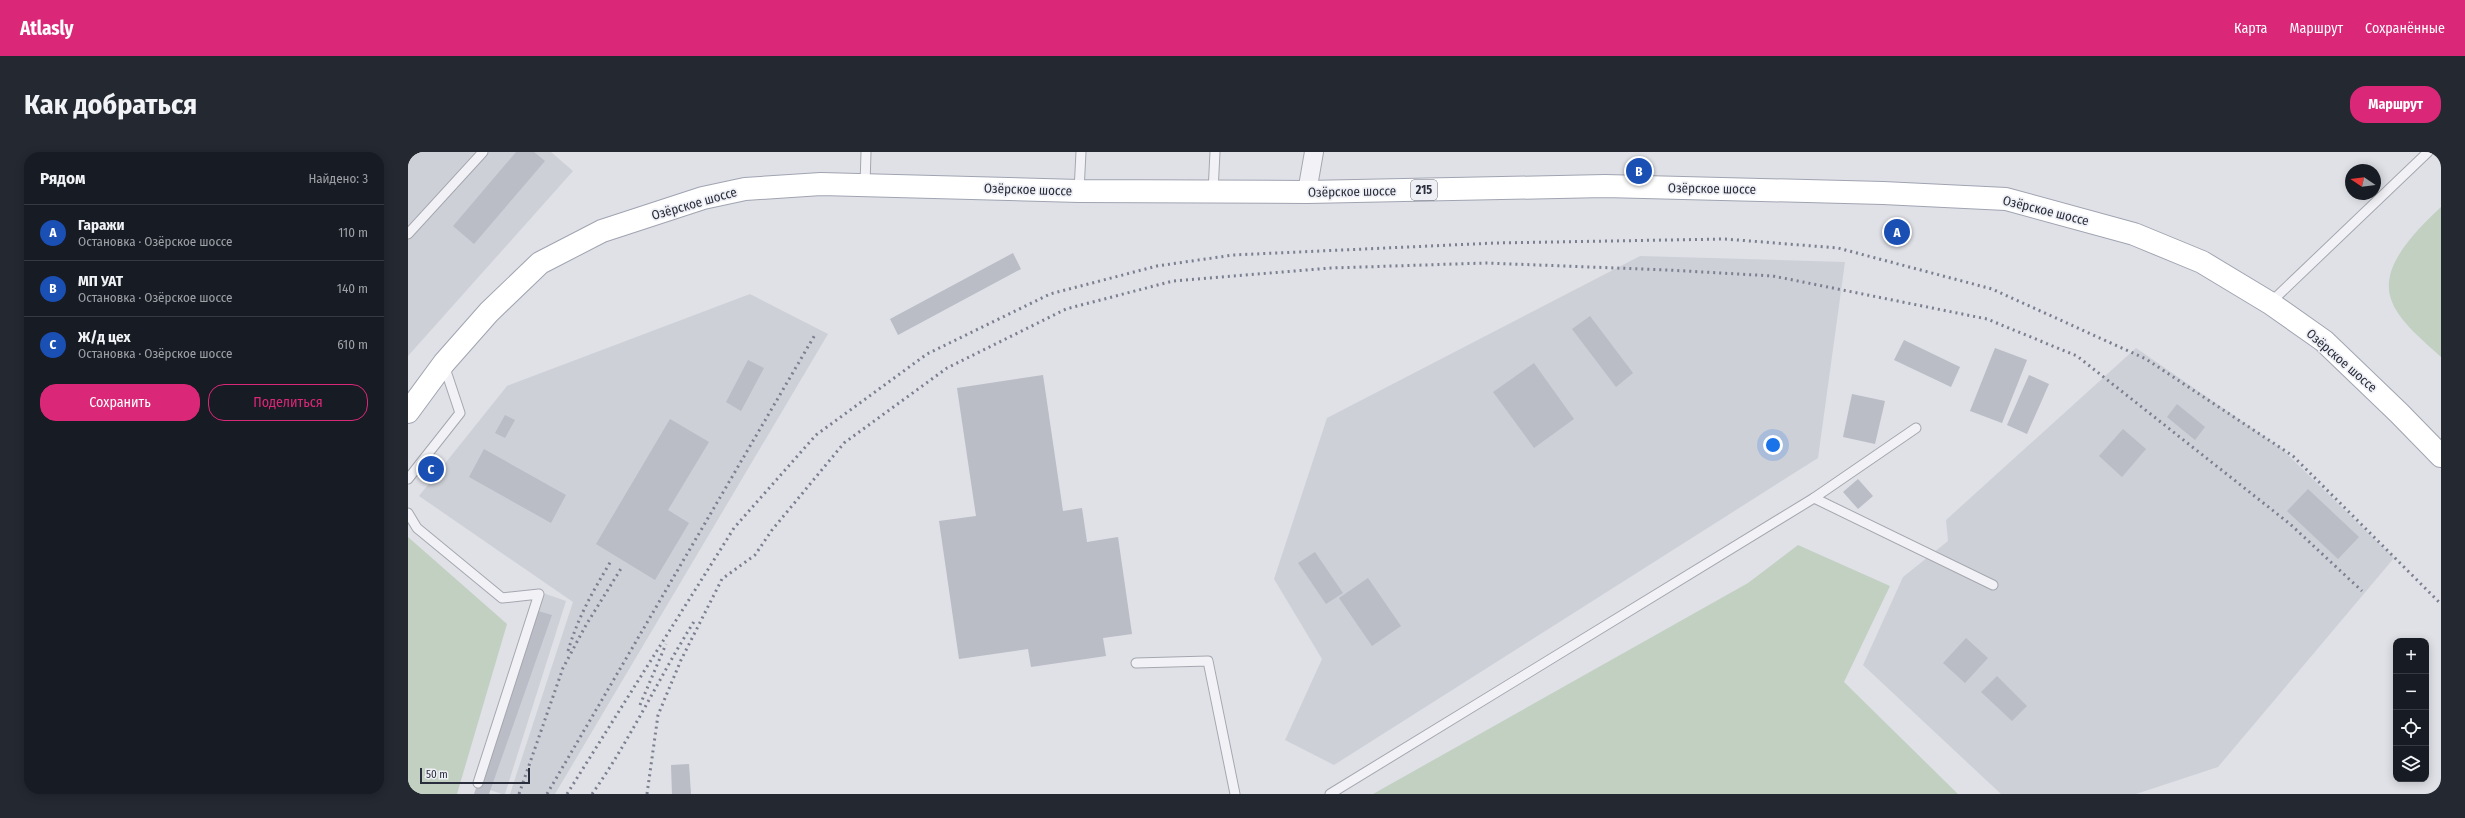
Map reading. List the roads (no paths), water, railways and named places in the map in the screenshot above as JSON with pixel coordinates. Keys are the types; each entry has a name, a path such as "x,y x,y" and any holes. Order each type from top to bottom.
{"main road":[{"name":"Озёрское шоссе","path":"408,412 444,363 489,312 540,263 602,231 703,198 745,189 788,185 865,185 1079,191 1307,192 1605,186 1883,193 2006,199 2134,234 2202,262 2270,303 2324,341 2399,413 2441,456"}],"street":[{"path":"1307,192 1314,152"}],"lane":[{"path":"408,234 483,152"},
{"path":"865,185 866,152"},
{"path":"1079,191 1081,152"},
{"path":"1213,192 1215,152"},
{"path":"2270,303 2428,152"},
{"path":"408,479 460,413 444,363"},
{"path":"1330,794 1814,498 1916,428"},
{"path":"1814,498 1993,585"},
{"path":"408,513 417,528 502,598 539,594 478,783"},
{"path":"1136,664 1208,661 1235,794"}],"railway":[{"path":"567,794 734,528 816,435 927,354 1050,294 1157,266 1233,255 1495,243 1725,239 1838,248 1992,289 2146,359 2293,456 2441,604"},
{"path":"647,794 658,715 681,660 722,579 755,555 772,530 844,443 947,368 1066,309 1173,281 1331,268 1486,263 1668,270 1773,276 1987,319 2077,356 2290,524 2362,591"},
{"path":"547,794 816,333"},
{"path":"568,651 586,604 611,561"},
{"path":"519,794 563,668 586,625 622,567"},
{"path":"592,794 619,752 695,620"},
{"path":"640,705 666,644"}],"place":[{"name":"МП УАТ","path":"1639,171"},
{"name":"Гаражи","path":"1897,232"},
{"name":"Ж/д цех","path":"431,469"}]}
